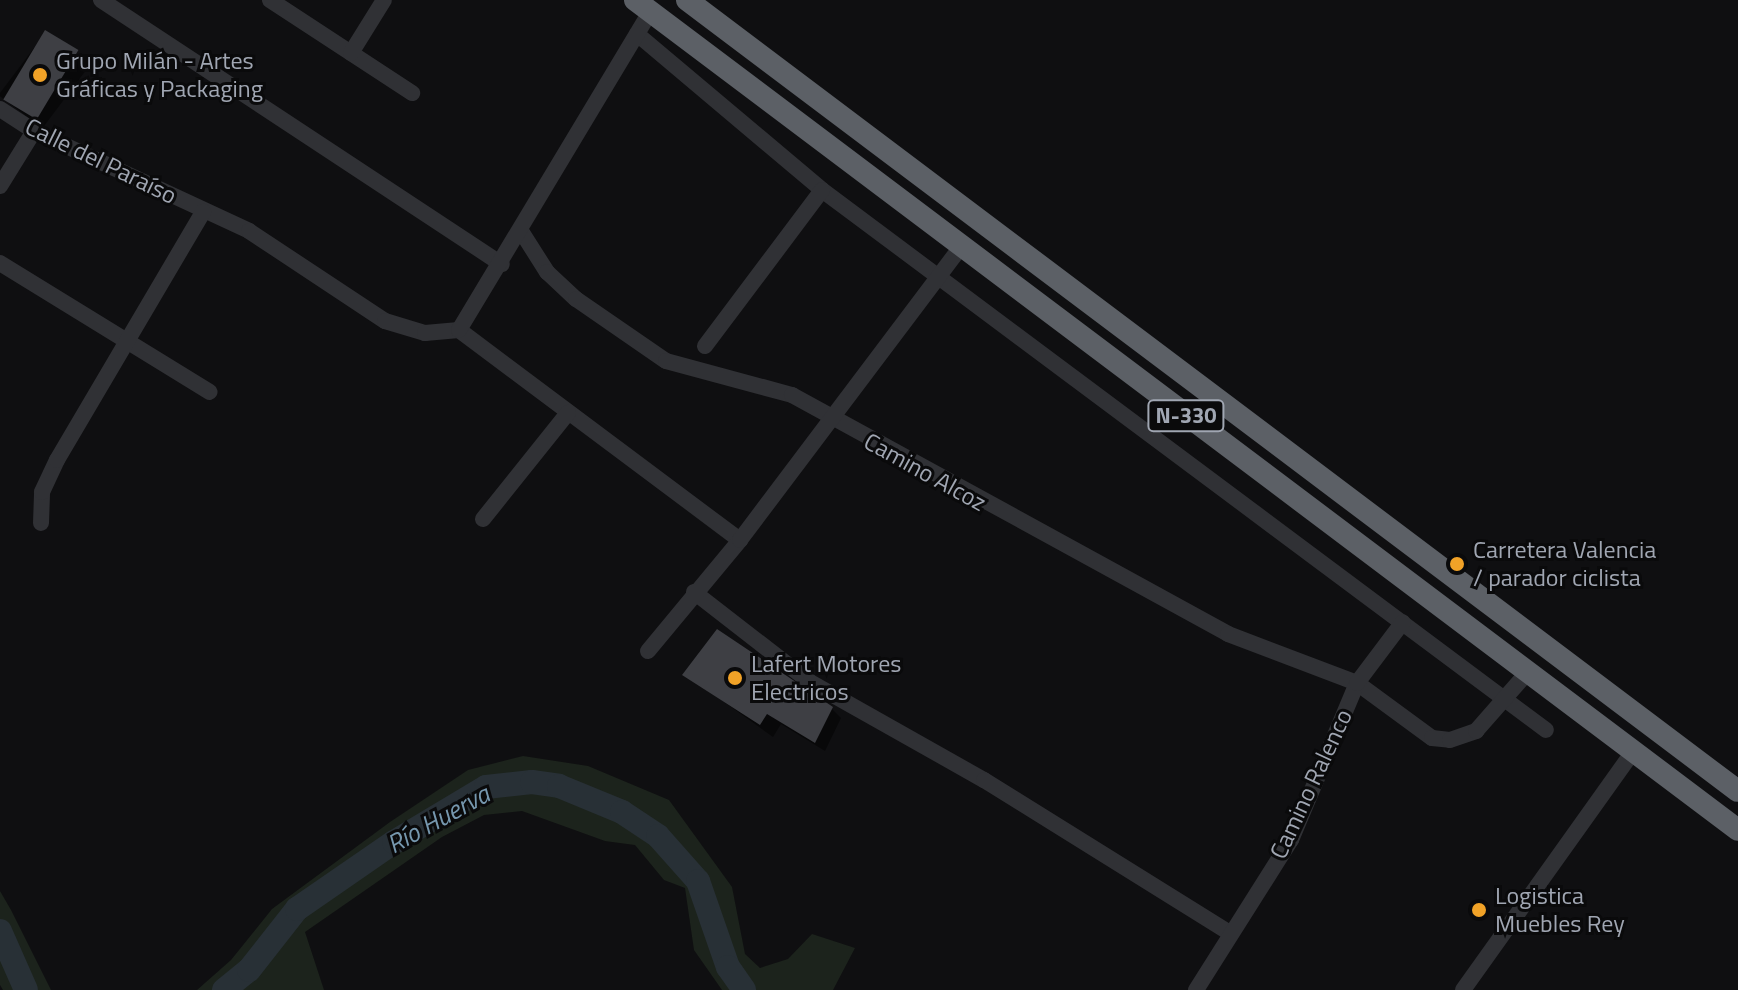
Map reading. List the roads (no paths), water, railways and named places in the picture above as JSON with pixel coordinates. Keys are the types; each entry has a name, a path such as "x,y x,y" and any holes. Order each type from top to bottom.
{"highway":[{"name":"N-330","path":"687,0 1738,791"},
{"name":"N-330","path":"643,5 1526,674 1738,830"}],"street":[{"path":"101,0 502,264"},
{"path":"270,0 412,93"},
{"path":"351,53 384,0"},
{"path":"643,5 637,34 502,264 459,330 740,540"},
{"path":"637,34 822,190 940,275 1546,730"},
{"name":"Calle del Paraíso","path":"0,109 34,131 249,231 385,321 425,333 459,330"},
{"path":"0,186 34,131"},
{"path":"705,346 822,190"},
{"path":"41,523 42,492 124,340 203,212"},
{"name":"Camino Alcoz","path":"521,231 547,272 576,299 666,361 792,395 831,420 1228,634 1357,683 1441,740 1476,731 1526,674"},
{"path":"648,651 740,540 961,247"},
{"path":"0,263 210,392"},
{"path":"483,519 568,413"},
{"path":"694,592 810,682 984,780 1230,933"},
{"name":"Camino Ralenco","path":"1196,990 1291,840 1357,683 1403,622"},
{"path":"1463,990 1632,753"}],"waterway":[{"name":"Río Huerva","path":"224,990 249,970 297,909 394,842 486,787 532,782 559,786 622,812 658,836 698,881 728,967 744,990"},
{"name":"Río Huerva","path":"0,931 26,990"}],"place":[{"name":"Grupo Milán - Artes Gráficas y Packaging","path":"40,75"},
{"name":"Carretera Valencia / parador ciclista","path":"1457,564"},
{"name":"Lafert Motores Electricos","path":"735,678"},
{"name":"Logistica Muebles Rey","path":"1479,910"}]}
